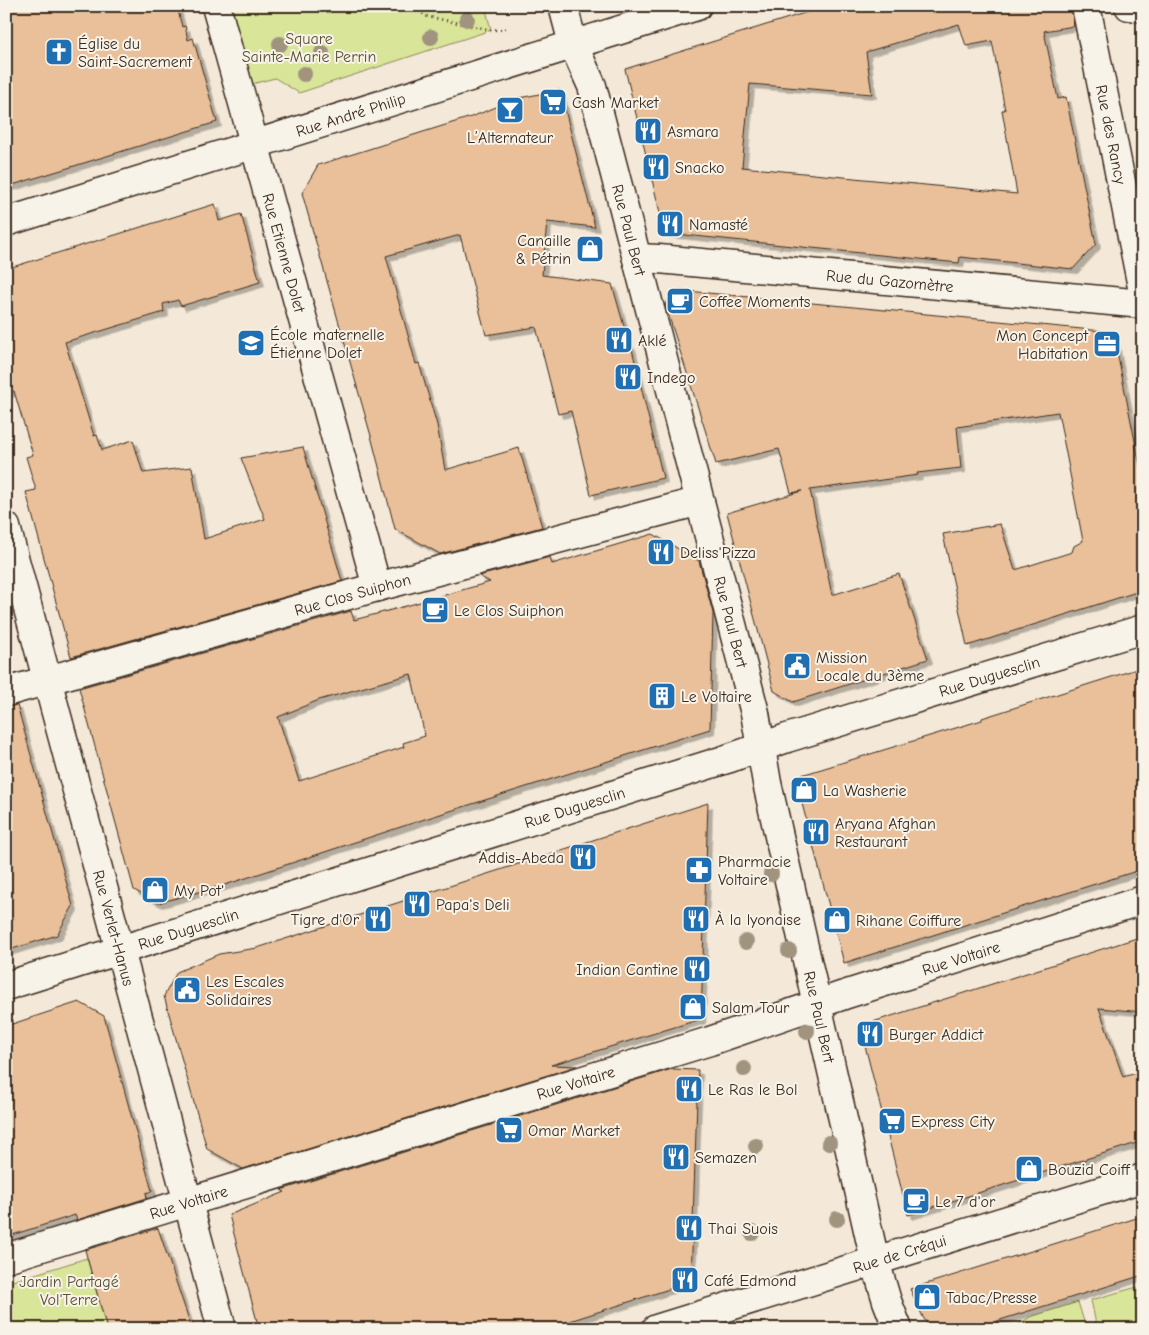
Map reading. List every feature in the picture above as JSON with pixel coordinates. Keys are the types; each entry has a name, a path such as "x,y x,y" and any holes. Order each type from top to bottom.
{"street":[{"name":"Rue Etienne Dolet","path":"216,6 377,587"},
{"name":"Rue Paul Bert","path":"563,6 573,44 592,86 752,703 767,783 875,1261 898,1329"},
{"name":"Rue André Philip","path":"6,222 696,6"},
{"name":"Rue des Rancy","path":"1086,6 1143,292"},
{"path":"1129,6 1143,8"},
{"name":"Rue du Gazomètre","path":"637,258 1143,304"},
{"name":"Rue Clos Suiphon","path":"6,692 377,587 700,501"},
{"name":"Rue Verlet-Hanus","path":"6,527 222,1329"},
{"name":"Rue Duguesclin","path":"6,986 761,747 1143,629"},
{"name":"Rue Voltaire","path":"6,1258 700,1044 816,1004 1143,900"},
{"name":"Rue de Créqui","path":"656,1329 1143,1178"}],"path":[{"path":"416,6 425,16 491,30 513,29"}],"green space":[{"name":"Square Sainte-Marie Perrin","path":"226,6 485,6 491,30 299,93 275,78 248,85"},
{"name":"Jardin Partagé Vol'Terre","path":"87,1258 107,1329 6,1329 6,1283"},
{"path":"1137,1287 1143,1318 1143,1329 1097,1329 1091,1300"},
{"path":"1078,1302 1085,1325 1079,1329 1013,1328 1030,1317"}],"building":[{"path":"6,6 177,6 182,27 185,26 188,40 193,38 217,122 6,187"},
{"path":"827,6 1071,6 1074,26 1044,31 1058,99 1066,97 1096,244 1073,269 960,257 959,263 665,233 625,69","holes":["959,24 966,46 992,41 1005,110 1002,110 1017,194 742,167 750,84 872,94 866,52"]},
{"path":"560,90 595,227 547,222 542,275 612,284 630,347 631,345 663,478 591,495 571,411 558,414 536,327 486,335 460,235 386,256 416,364 419,363 437,425 445,470 519,448 542,527 440,554 395,529 371,436 302,193 318,165 471,117 519,98"},
{"path":"215,204 219,221 241,214 260,282 181,306 178,300 163,304 164,312 65,342 94,436 97,435 102,450 133,440 143,473 192,467 204,539 265,519 241,458 303,447 342,581 71,657 26,492 36,490 26,457 33,455 14,391 6,393 6,269"},
{"path":"677,290 1113,332 1143,481 1143,590 967,646 943,534 1000,524 1015,570 1072,552 1074,546 1083,541 1058,412 957,427 961,468 810,490 832,595 899,574 928,659 793,702 774,691 727,513 802,491 791,493 779,449 716,464 665,304"},
{"path":"653,534 699,561 713,613 710,729 428,818 228,884 158,903 134,890 79,688 351,611 354,620 406,606 490,582 479,576 550,557 552,564","holes":["411,674 425,736 403,743 404,747 299,781 278,717 319,700"]},
{"path":"1143,667 1143,869 844,963 795,777 982,720 982,718"},
{"path":"17,705 73,906 57,935 6,951 6,707"},
{"path":"708,803 701,1019 551,1065 577,1066 243,1169 207,1149 164,996 177,972 219,954 257,948"},
{"path":"1143,936 1143,1012 1099,1008 1123,1077 1143,1071 1143,1141 908,1215 860,1026"},
{"path":"79,1002 104,1016 152,1191 146,1193 147,1198 77,1220 75,1215 6,1237 6,1026"},
{"path":"672,1069 698,1070 691,1282 545,1329 259,1329 229,1215 285,1192 281,1190"},
{"path":"1143,1216 1143,1275 997,1321 1002,1329 930,1329 910,1289"},
{"path":"158,1228 192,1329 107,1329 85,1250"}],"place":[{"name":"Église du Saint-Sacrement","path":"59,52"},
{"name":"Cash Market","path":"553,102"},
{"name":"L’Alternateur","path":"510,110"},
{"name":"Asmara","path":"648,131"},
{"name":"Snacko","path":"656,167"},
{"name":"Namasté","path":"670,224"},
{"name":"Canaille & Pétrin","path":"590,249"},
{"name":"Coffee Moments","path":"680,301"},
{"name":"Aklé","path":"619,340"},
{"name":"École maternelle Étienne Dolet","path":"251,343"},
{"name":"Mon Concept Habitation","path":"1107,344"},
{"name":"Indego","path":"628,377"},
{"name":"Deliss'Pizza","path":"661,552"},
{"name":"Le Clos Suiphon","path":"435,610"},
{"name":"Mission Locale du 3ème","path":"797,666"},
{"name":"Le Voltaire","path":"662,696"},
{"name":"La Washerie","path":"804,790"},
{"name":"Aryana Afghan Restaurant","path":"816,832"},
{"name":"Addis-Abeda","path":"583,857"},
{"name":"Pharmacie Voltaire","path":"699,870"},
{"name":"My Pot'","path":"155,890"},
{"name":"Papa's Deli","path":"417,904"},
{"name":"Tigre d'Or","path":"378,919"},
{"name":"À la lyonaise","path":"696,919"},
{"name":"Rihane Coiffure","path":"837,920"},
{"name":"Indian Cantine","path":"697,969"},
{"name":"Les Escales Solidaires","path":"187,990"},
{"name":"Salam Tour","path":"693,1007"},
{"name":"Burger Addict","path":"870,1034"},
{"name":"Le Ras le Bol","path":"689,1089"},
{"name":"Express City","path":"892,1121"},
{"name":"Omar Market","path":"509,1130"},
{"name":"Semazen","path":"676,1157"},
{"name":"Bouzid Coiff","path":"1029,1169"},
{"name":"Le 7 d'or","path":"916,1201"},
{"name":"Thai Suois","path":"689,1228"},
{"name":"Café Edmond","path":"685,1280"},
{"name":"Tabac/Presse","path":"927,1297"}]}
